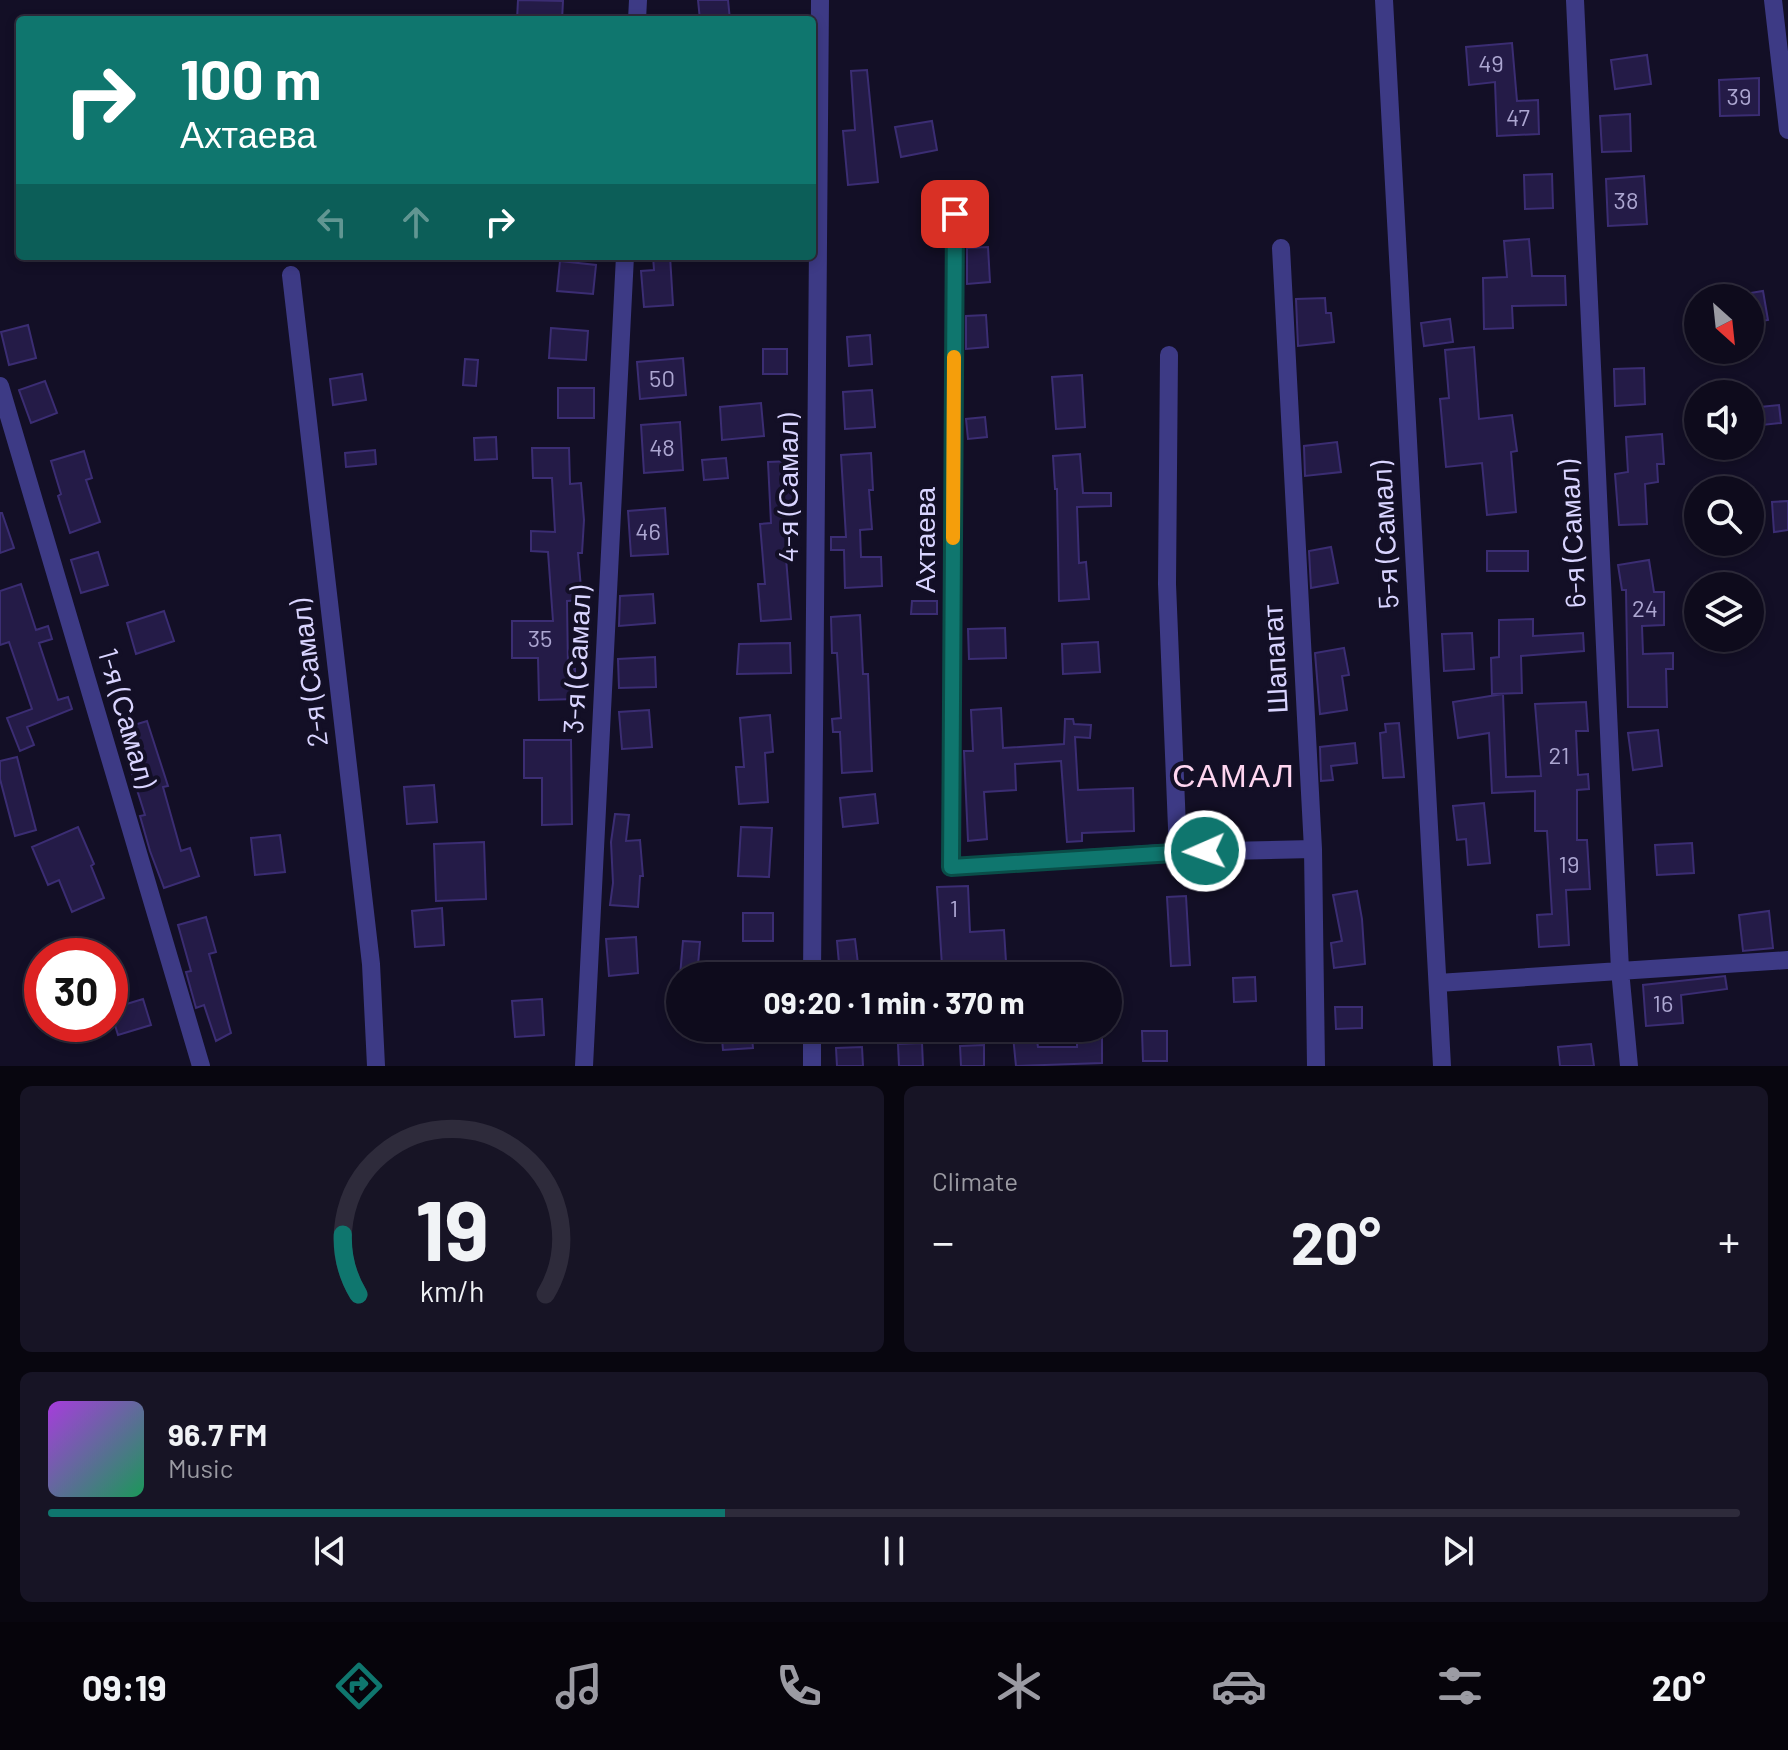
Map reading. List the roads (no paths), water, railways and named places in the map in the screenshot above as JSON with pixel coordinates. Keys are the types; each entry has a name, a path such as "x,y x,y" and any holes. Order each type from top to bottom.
{"street":[{"name":"4-я (Самал)","path":"812,962 820,0"},
{"name":"5-я (Самал)","path":"1384,0 1442,1066"},
{"name":"6-я (Самал)","path":"1575,0 1620,970 1629,1066"},
{"path":"1773,0 1788,130"},
{"name":"Ахтаева","path":"955,214 951,867 1178,852"},
{"name":"Шапагат","path":"1281,248 1313,849 1316,1066"},
{"name":"3-я (Самал)","path":"584,1066 625,260"},
{"name":"2-я (Самал)","path":"291,275 371,964 376,1066"},
{"path":"1169,355 1167,584 1178,852 1313,849"},
{"name":"1-я (Самал)","path":"0,386 201,1066"},
{"path":"1438,983 1788,960"},
{"path":"812,1042 812,1066"}],"district":[{"name":"САМАЛ","path":"1234,776"}]}
